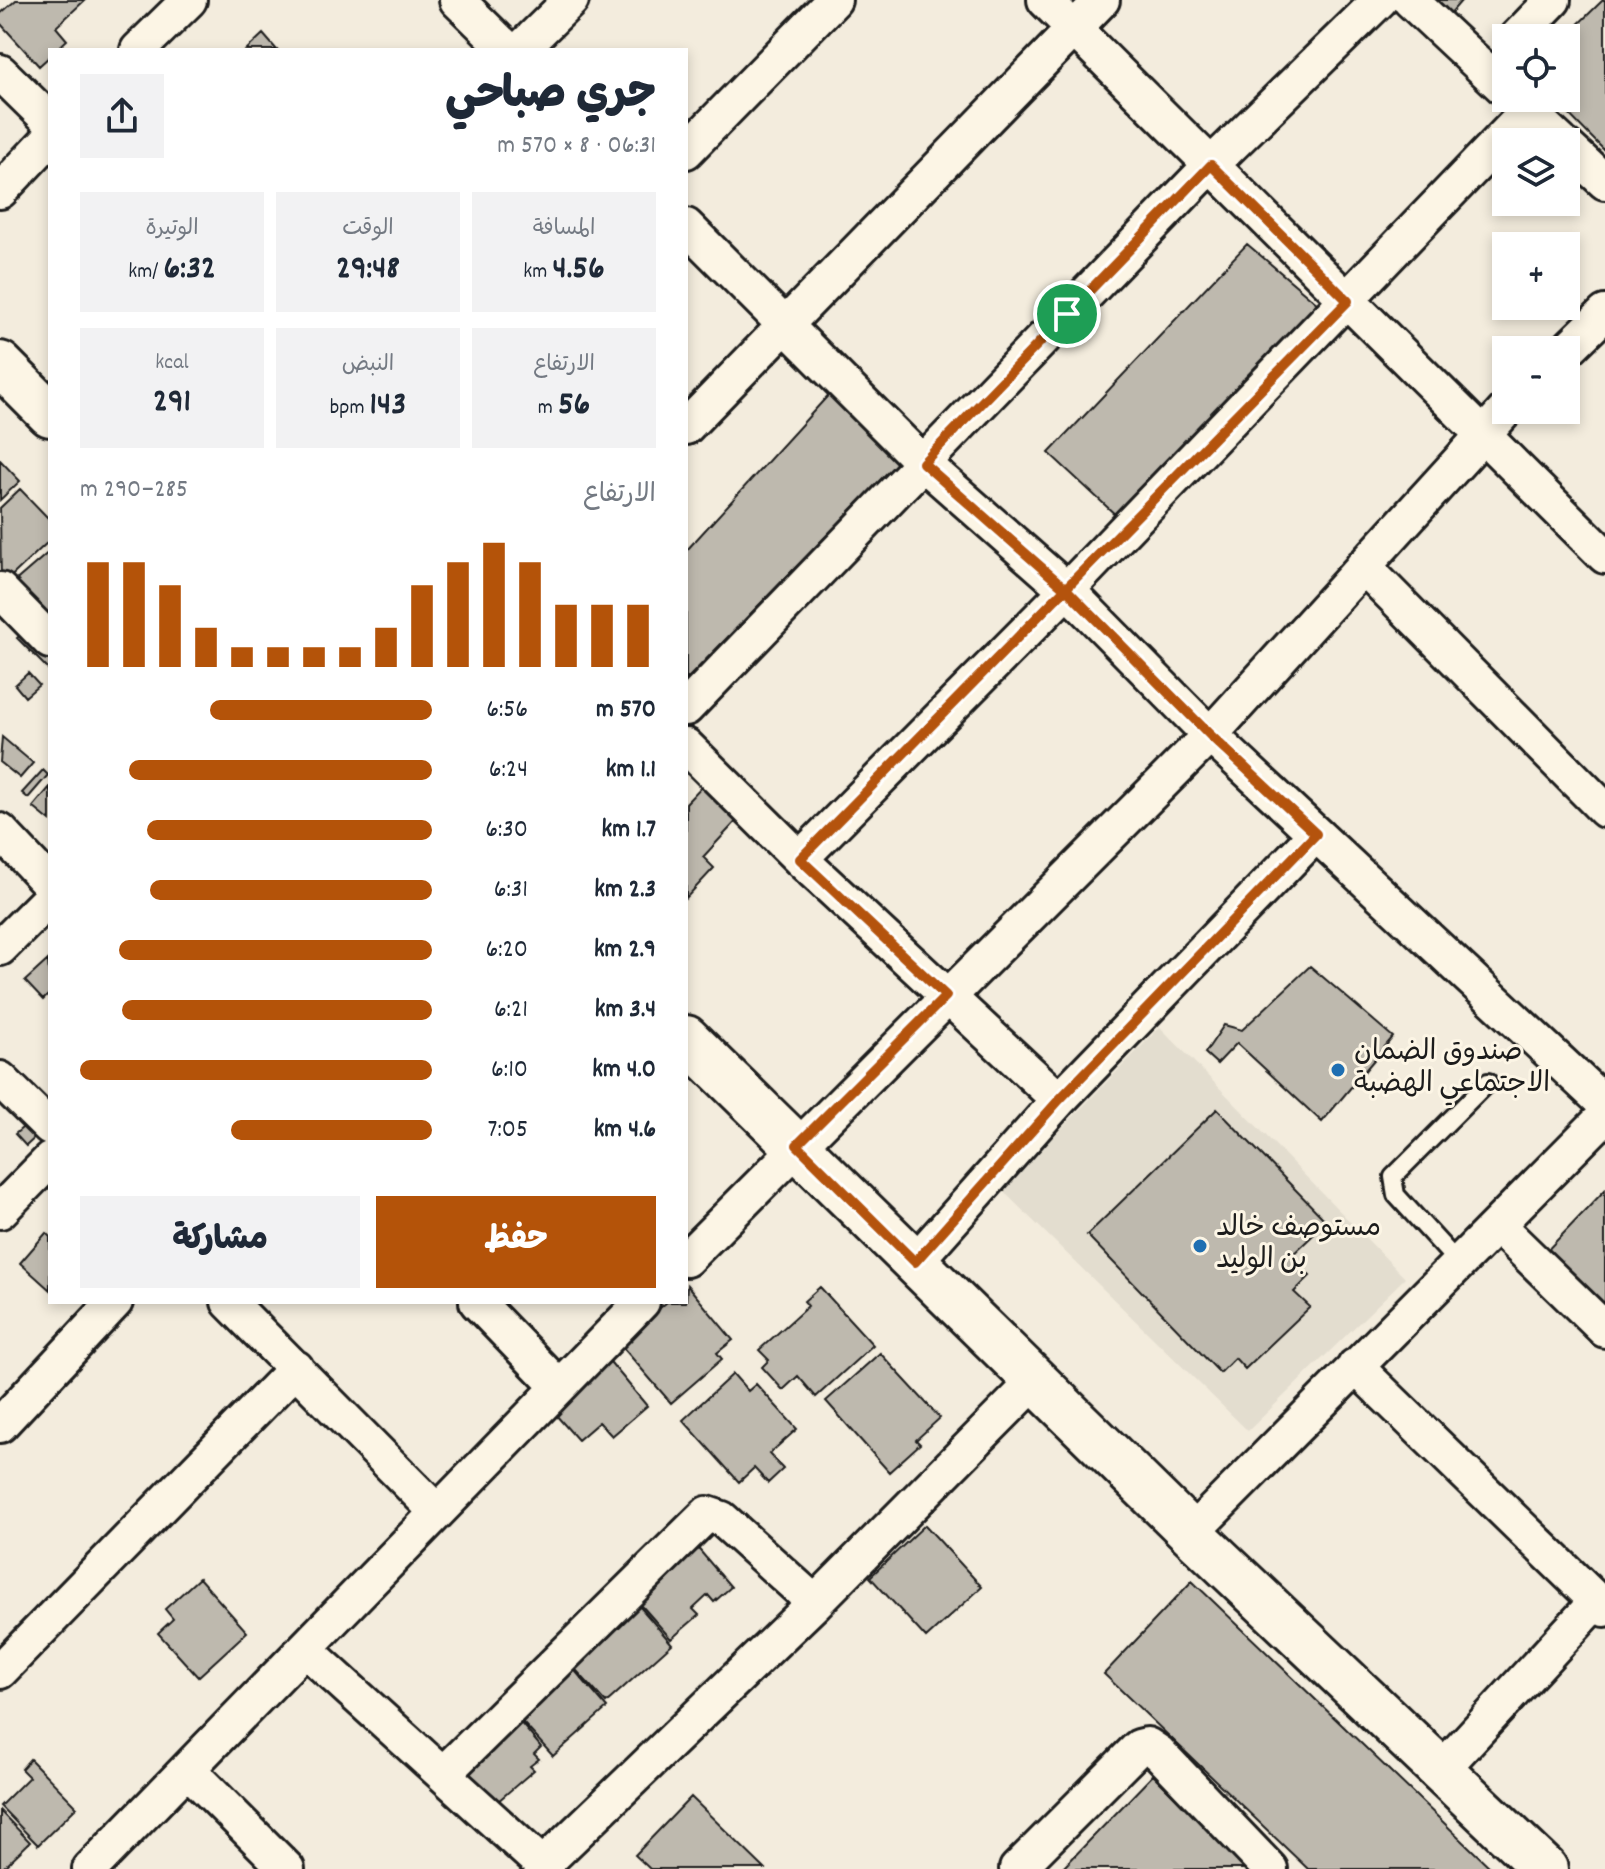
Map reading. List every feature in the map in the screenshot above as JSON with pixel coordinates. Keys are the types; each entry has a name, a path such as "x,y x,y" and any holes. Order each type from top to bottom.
{"main road":[{"path":"0,364 48,412"},
{"path":"688,1040 1191,1533 1545,1869"}],"street":[{"path":"140,48 189,0"},
{"path":"457,0 506,48"},
{"path":"522,48 571,0"},
{"path":"688,149 834,0"},
{"path":"1045,0 1605,556"},
{"path":"688,425 1102,0"},
{"path":"688,706 1211,165 1380,0"},
{"path":"1410,0 1492,70"},
{"path":"1530,24 1553,0"},
{"path":"0,72 48,119"},
{"path":"800,859 1348,301 1492,106"},
{"path":"1534,112 1548,128"},
{"path":"0,191 48,140"},
{"path":"1580,159 1605,182"},
{"path":"688,228 923,463 1067,590 1210,735 1605,1104"},
{"path":"1580,342 1600,328"},
{"path":"688,1256 1210,735 1492,423"},
{"path":"1363,566 1605,810"},
{"path":"0,590 48,639"},
{"path":"688,748 800,859 1059,1100"},
{"path":"0,831 48,882"},
{"path":"915,1262 1059,1100 1316,834"},
{"path":"0,948 48,900"},
{"path":"0,1079 48,1126"},
{"path":"1191,1533 1605,1116"},
{"path":"0,1211 48,1162"},
{"path":"1498,1226 1605,1330"},
{"path":"0,1425 113,1304"},
{"path":"231,1304 437,1512"},
{"path":"479,1304 557,1385"},
{"path":"90,1869 557,1385 640,1304"},
{"path":"1355,1366 1601,1605 1441,1770"},
{"path":"0,1671 296,1368"},
{"path":"305,1649 545,1867 815,1603 1037,1379"},
{"path":"444,1773 692,1525 707,1514 722,1519 737,1531 815,1603"},
{"path":"1024,1867 1128,1758 1147,1745 1159,1753 1270,1869"},
{"path":"188,1770 287,1869"}],"lane":[{"path":"1459,1264 1396,1195 1393,1177 1488,1082"}],"shaded area":[{"path":"1160,1027 1405,1278 1248,1431 1002,1190"}],"building":[{"path":"16,0 85,0 56,27 67,40 58,48 48,48 48,58 39,66 0,23 0,14"},
{"path":"1435,0 1462,0 1449,15"},
{"path":"1605,0 1605,151 1567,112 1580,112 1578,24"},
{"path":"263,34 275,48 248,48"},
{"path":"1247,244 1325,310 1119,518 1049,453"},
{"path":"834,389 906,454 688,678 688,549"},
{"path":"0,460 20,481 0,500"},
{"path":"20,489 48,518 48,542 1,586 0,508"},
{"path":"48,553 48,636 12,584"},
{"path":"26,630 48,651 48,669 17,638"},
{"path":"28,673 39,685 25,697 15,685"},
{"path":"2,737 33,763 20,778 0,762"},
{"path":"43,770 48,775 28,798 22,793"},
{"path":"703,785 741,816 703,857 714,868 688,896 688,801"},
{"path":"48,789 48,819 33,807"},
{"path":"48,960 48,995 43,1000 25,981"},
{"path":"1310,966 1393,1037 1322,1122 1237,1043 1217,1064 1205,1053 1224,1025 1242,1030"},
{"name":"مستوصف خالد بن الوليد","path":"1217,1109 1327,1222 1291,1256 1310,1276 1294,1292 1310,1307 1245,1369 1235,1358 1220,1373 1087,1235"},
{"path":"29,1122 39,1134 26,1146 15,1134"},
{"path":"1605,1190 1605,1323 1539,1259"},
{"path":"46,1233 48,1288 20,1263"},
{"path":"688,1286 733,1340 717,1353 722,1359 671,1403 619,1343 665,1304 688,1304"},
{"path":"820,1287 873,1345 816,1397 798,1376 783,1390 762,1367 769,1360 759,1350 808,1306 804,1301"},
{"path":"880,1353 940,1418 916,1440 920,1444 889,1472 826,1401"},
{"path":"606,1357 647,1406 612,1436 599,1422 578,1440 548,1406"},
{"path":"733,1374 748,1391 756,1384 797,1429 769,1454 783,1469 768,1483 754,1468 739,1482 683,1420"},
{"path":"925,1525 982,1587 926,1638 870,1577"},
{"path":"695,1545 731,1587 714,1602 708,1595 693,1609 699,1615 671,1639 635,1598"},
{"path":"199,1578 247,1632 198,1677 158,1633 173,1619 165,1609"},
{"path":"1192,1581 1492,1869 1308,1869 1104,1674"},
{"path":"634,1600 672,1644 606,1703 567,1660"},
{"path":"570,1665 607,1708 553,1756 515,1714"},
{"path":"514,1715 541,1747 534,1754 539,1759 530,1766 534,1770 490,1808 455,1766"},
{"path":"30,1759 77,1807 38,1845 0,1806 29,1777 21,1769"},
{"path":"1153,1775 1248,1869 1062,1869"},
{"path":"691,1797 765,1869 650,1869 635,1855"},
{"path":"0,1811 30,1842 2,1869 0,1869"}],"place":[{"name":"صندوق الضمان الاجتماعي الهضبة","path":"1338,1070"},
{"name":"مستوصف خالد بن الوليد","path":"1200,1246"}],"route":[{"path":"1067,314 923,463 1067,590 1210,735 1316,834 1059,1100 915,1262 797,1145 946,996 800,859 1067,590 1348,301 1211,165 1067,314"}]}
